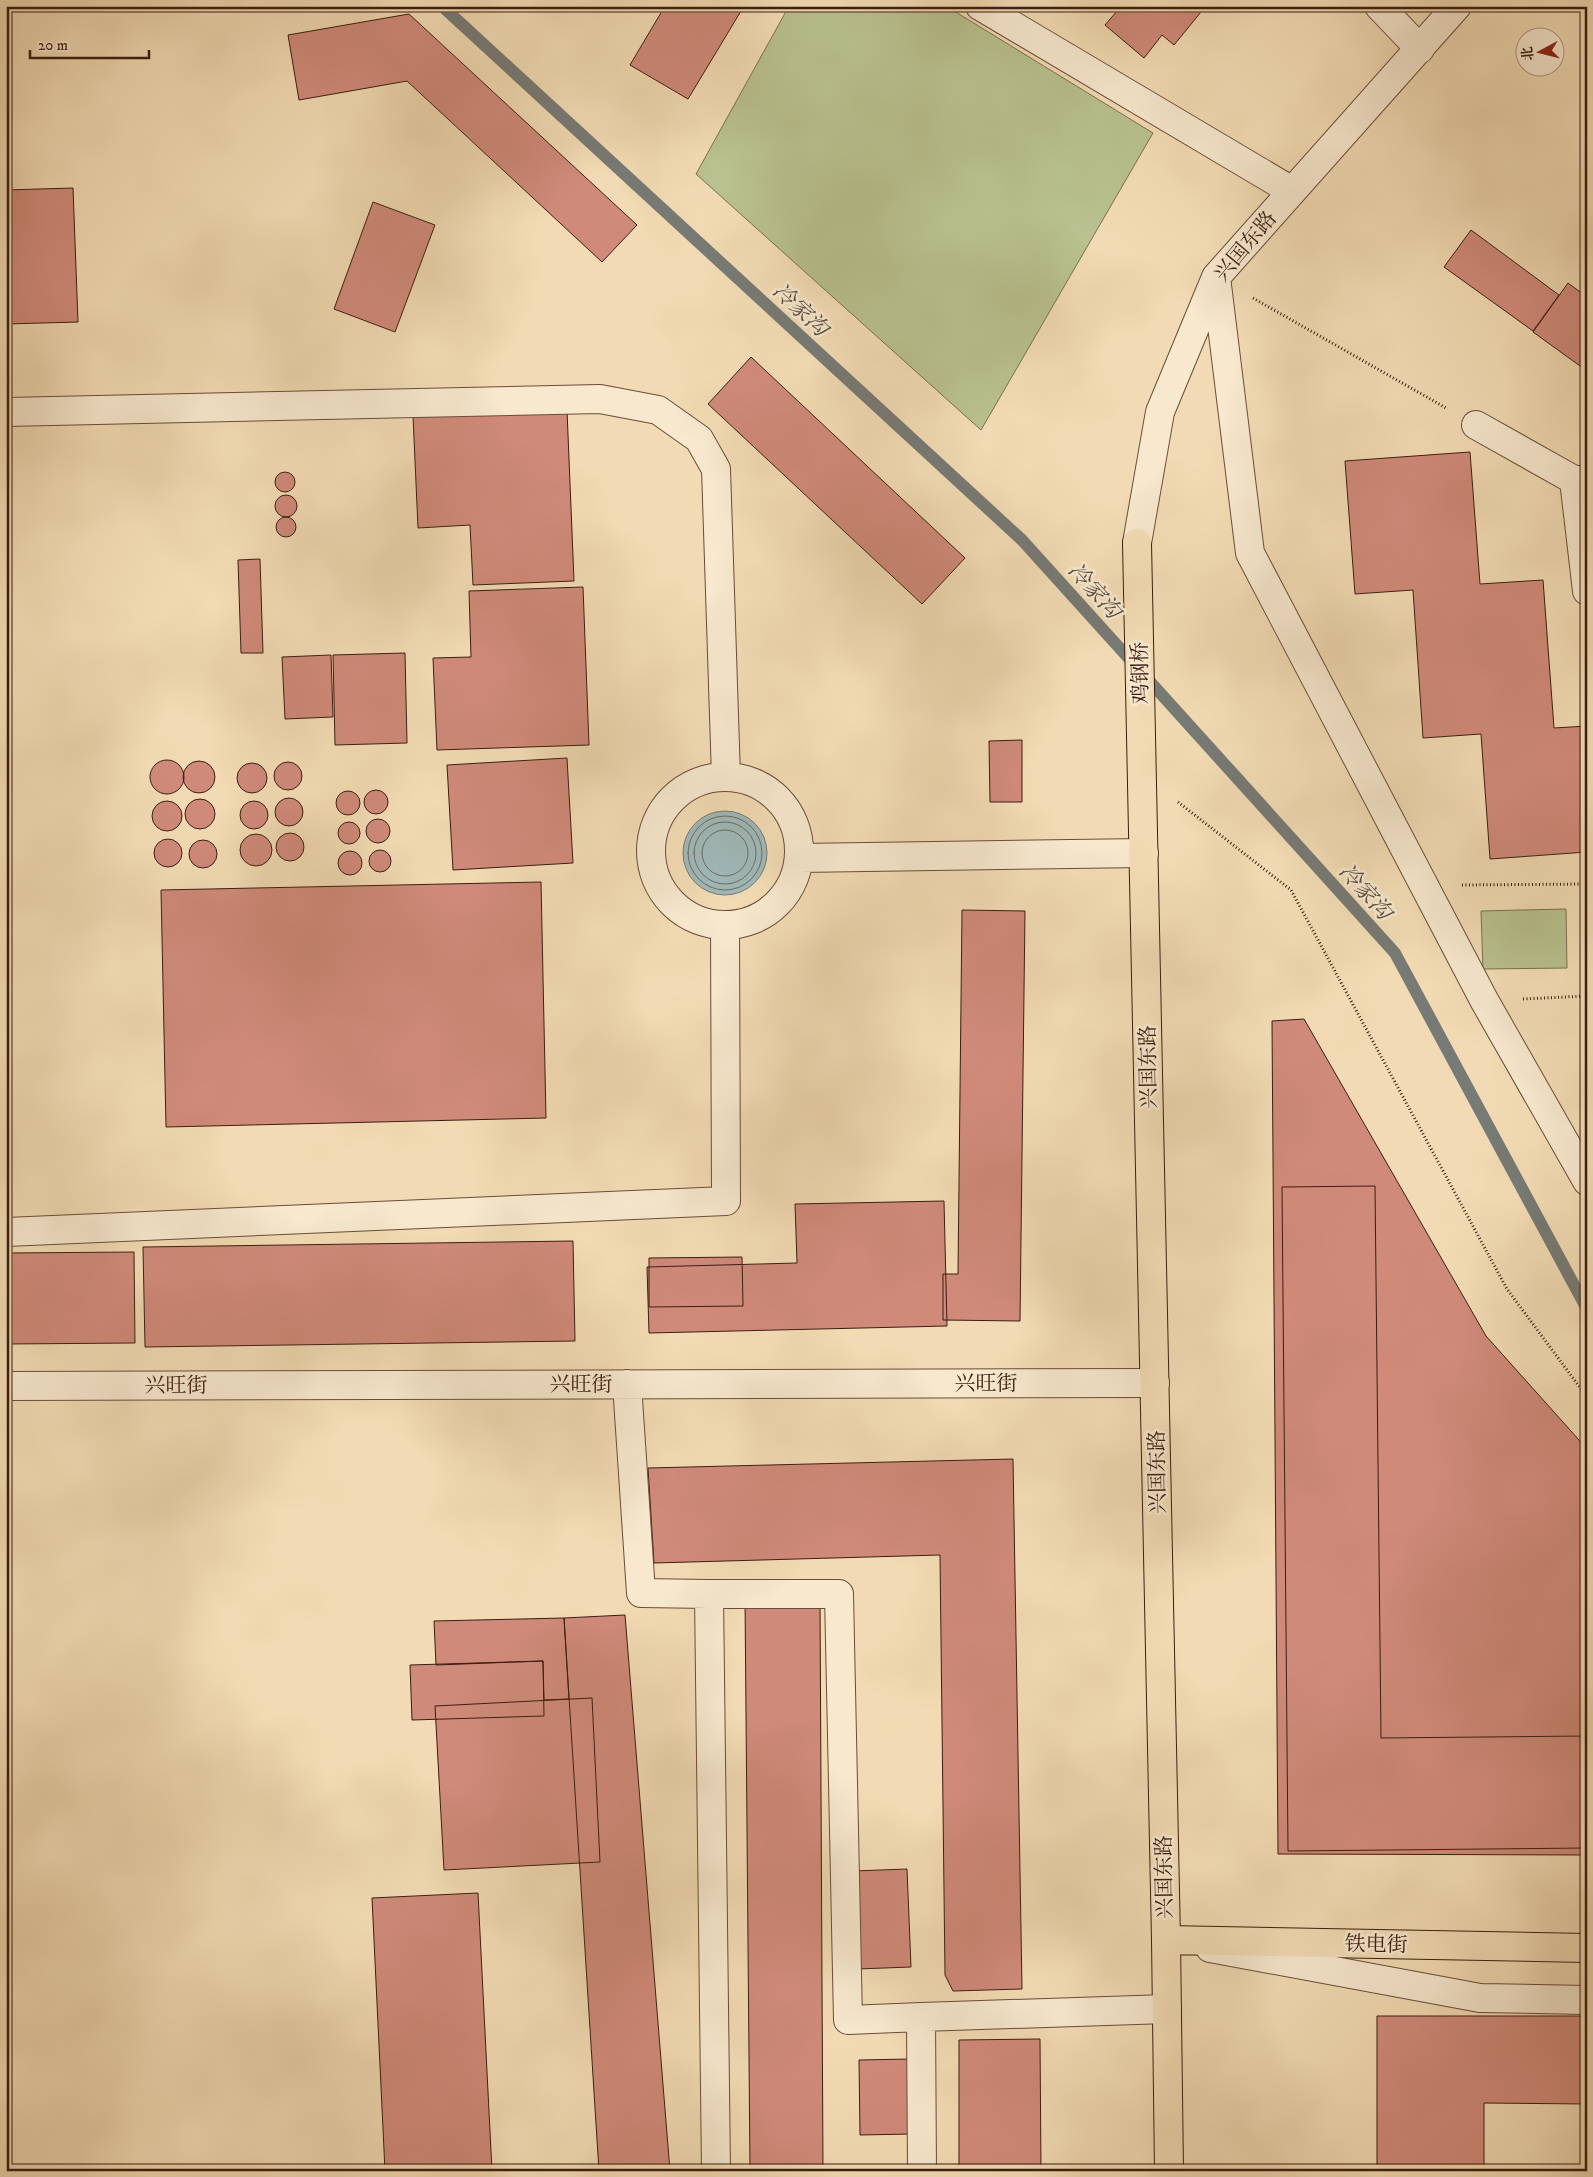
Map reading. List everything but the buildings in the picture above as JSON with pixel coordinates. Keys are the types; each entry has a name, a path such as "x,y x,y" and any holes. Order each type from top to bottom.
{"main road":[{"name":"鸡钢桥","path":"1137,543 1142,774"},
{"name":"兴国东路","path":"1142,774 1169,2171"},
{"name":"铁电街","path":"1166,1940 1587,1948"}],"street":[{"path":"980,6 1292,191"},
{"path":"1379,6 1420,49"},
{"name":"兴国东路","path":"1137,543 1160,412 1216,277 1457,6"},
{"path":"1216,277 1250,553 1484,1000 1587,1180"},
{"path":"6,412 600,398 658,410 699,440 716,469 726,777"},
{"path":"1476,425 1580,480 1587,590"},
{"path":"726,777 749,781 771,793 788,811 797,834 800,858 793,882 780,902 760,918 736,925 712,925 689,917 670,902 656,880 651,856 653,832 663,810 680,792 701,780 726,777"},
{"path":"800,858 1144,853"},
{"path":"6,1232 726,1201 725,925"},
{"name":"兴旺街","path":"6,1386 1155,1383"},
{"path":"627,1384 641,1593 839,1594 848,2020 1167,2009"},
{"path":"709,1594 716,2171"},
{"path":"1166,1940 1480,1998 1587,2000"},
{"path":"921,2017 922,2171"}],"path":[{"path":"1216,277 1476,425"},
{"path":"1142,774 1291,890 1506,1289 1587,1397"},
{"path":"1424,886 1587,884"},
{"path":"1484,1000 1587,996"}],"green space":[{"path":"789,6 946,6 1153,133 981,430 696,174"},
{"path":"1566,909 1567,968 1483,969 1481,911"}],"water":[{"path":"725,811 741,814 755,823 764,837 767,853 764,869 755,883 741,892 725,895 709,892 695,883 686,869 683,853 686,837 695,823 709,814"}],"waterway":[{"name":"冷家沟","path":"442,6 1022,540 1395,953 1587,1309"}]}
